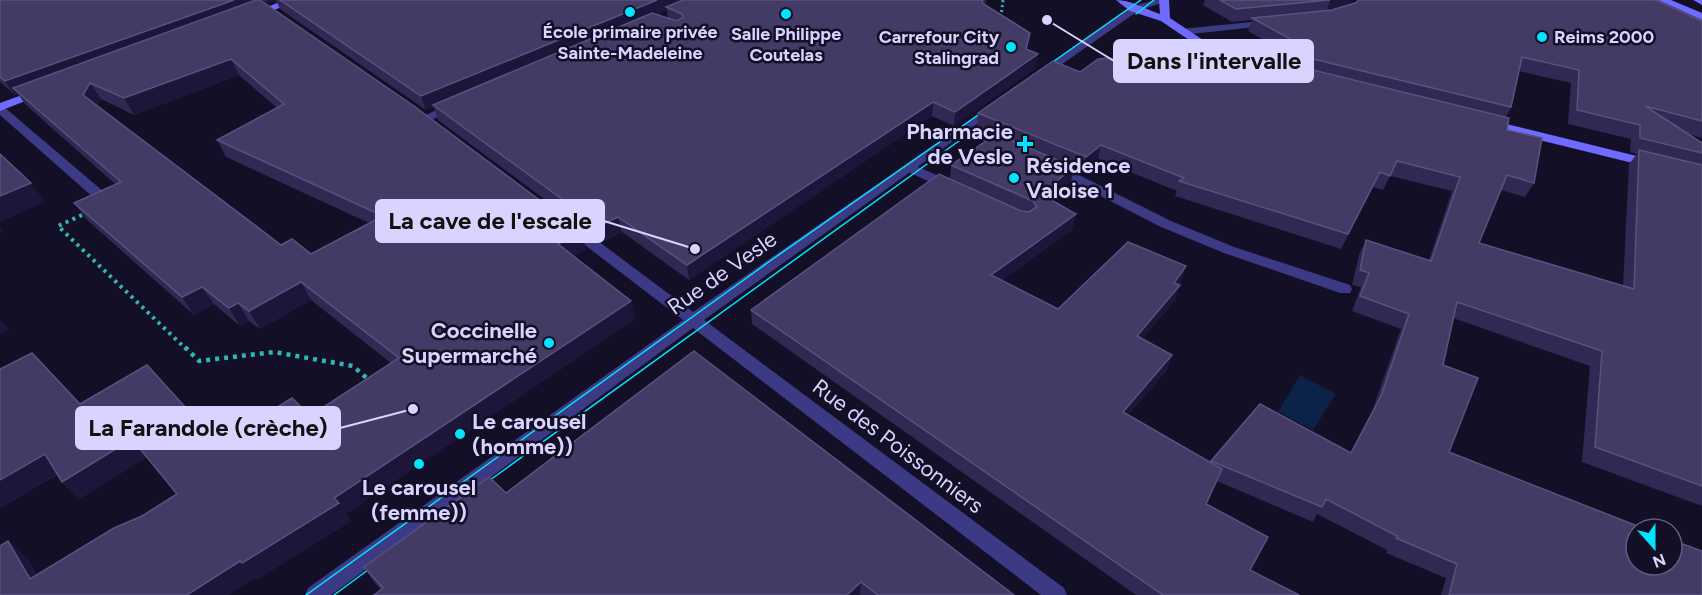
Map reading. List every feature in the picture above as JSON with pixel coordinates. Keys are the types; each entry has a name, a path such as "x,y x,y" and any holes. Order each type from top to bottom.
{"main road":[{"path":"246,17 263,7 293,0"},
{"path":"1121,0 1134,9 1165,19 1214,52 1244,63 1271,69"},
{"path":"1663,0 1702,17"},
{"path":"1698,0 1702,2"},
{"path":"1163,1 1165,19"},
{"path":"0,108 55,87"},
{"path":"1473,119 1668,168"}],"street":[{"path":"1027,83 1134,9 1163,1"},
{"path":"263,7 286,20"},
{"path":"1182,32 1287,22"},
{"name":"Rue de Vesle","path":"315,595 693,320 1009,96"},
{"path":"425,119 469,100"},
{"path":"0,108 99,195"},
{"path":"964,128 1019,151"},
{"path":"1038,160 1077,176 1166,224 1229,250 1345,289"},
{"path":"909,167 966,194"},
{"name":"Rue des Poissonniers","path":"556,217 712,332 1057,595"}],"path":[{"path":"86,213 58,226 199,361 274,352 353,366 375,387"}],"water":[{"path":"1300,375 1336,394 1313,430 1278,412"}],"building":[{"path":"0,0 234,0 5,81 0,77"},
{"path":"260,0 414,106 582,232 558,244 631,301 334,498 339,503 187,595 0,595 0,546 8,541 30,579 114,528 142,516 177,494 132,439 62,482 45,454 0,480 0,369 32,353 80,404 147,365 196,419 216,445 292,398 310,416 399,358 301,282 249,311 238,303 229,308 202,287 182,297 74,203 121,182 13,88","holes":["231,59 284,104 217,140 383,216 311,254 292,239 281,245 83,95 90,83 124,98"]},
{"path":"280,0 657,0 421,96"},
{"path":"683,0 983,0 982,3 1030,33 1026,49 1038,54 955,112 933,102 687,265 618,217 599,226 433,105 652,13 677,21 683,17 682,14 666,7"},
{"path":"1220,0 1330,0 1236,9"},
{"path":"1359,0 1656,0 1702,21 1702,121 1645,106 1702,143 1702,153 1640,138 1640,125 1577,110 1579,70 1522,57 1511,107 1280,51 1305,47 1252,18 1332,10"},
{"path":"1256,56 1509,118 1507,130 1542,138 1534,183 1507,175 1479,243 1634,289 1639,150 1702,165 1702,486 1595,447 1602,351 1457,302 1443,365 1478,378 1449,452 1624,521 1624,577 1684,577 1684,544 1702,551 1702,595 1449,595 1457,564 1396,538 1397,536 1326,499 1322,507 1211,461 1260,404 1351,453 1381,396 1409,314 1360,296 1369,273 1360,270 1366,240 1431,261 1460,177 1397,161 1390,176 1380,172 1348,234 1179,181 1184,178 1101,145 1086,157 978,113 1053,61 1080,72 1098,59 1108,58 1174,66 1209,65"},
{"path":"996,134 1074,167 1041,194 1076,214 991,275 1058,309 1128,242 1186,266 1174,283 1180,285 1137,336 1172,355 1123,412 1222,469 1206,504 1268,537 1250,570 1299,595 1163,595 751,310 939,174 1021,211 1029,212 1037,207 1033,201 951,165"},
{"path":"0,154 31,183 0,196"},
{"path":"694,351 1014,595 878,595 861,582 847,595 374,595 383,588 364,567 489,477 506,493"}],"tram line":[{"path":"1040,71 1141,0"},
{"path":"1136,14 1154,0"},
{"path":"306,595 770,261 991,106"},
{"path":"479,488 992,117"},
{"path":"334,595 380,561"}],"place":[{"name":"École primaire privée Sainte-Madeleine","path":"630,12"},
{"name":"Salle Philippe Coutelas","path":"786,14"},
{"name":"Dans l'intervalle","path":"1047,20"},
{"name":"Reims 2000","path":"1542,37"},
{"name":"Carrefour City Stalingrad","path":"1011,47"},
{"name":"Pharmacie de Vesle","path":"1025,144"},
{"name":"Résidence Valoise 1","path":"1014,178"},
{"name":"La cave de l'escale","path":"695,249"},
{"name":"Coccinelle Supermarché","path":"549,343"},
{"name":"La Farandole (crèche)","path":"413,409"},
{"name":"Le carousel (homme))","path":"460,434"},
{"name":"Le carousel (femme))","path":"419,464"}]}
